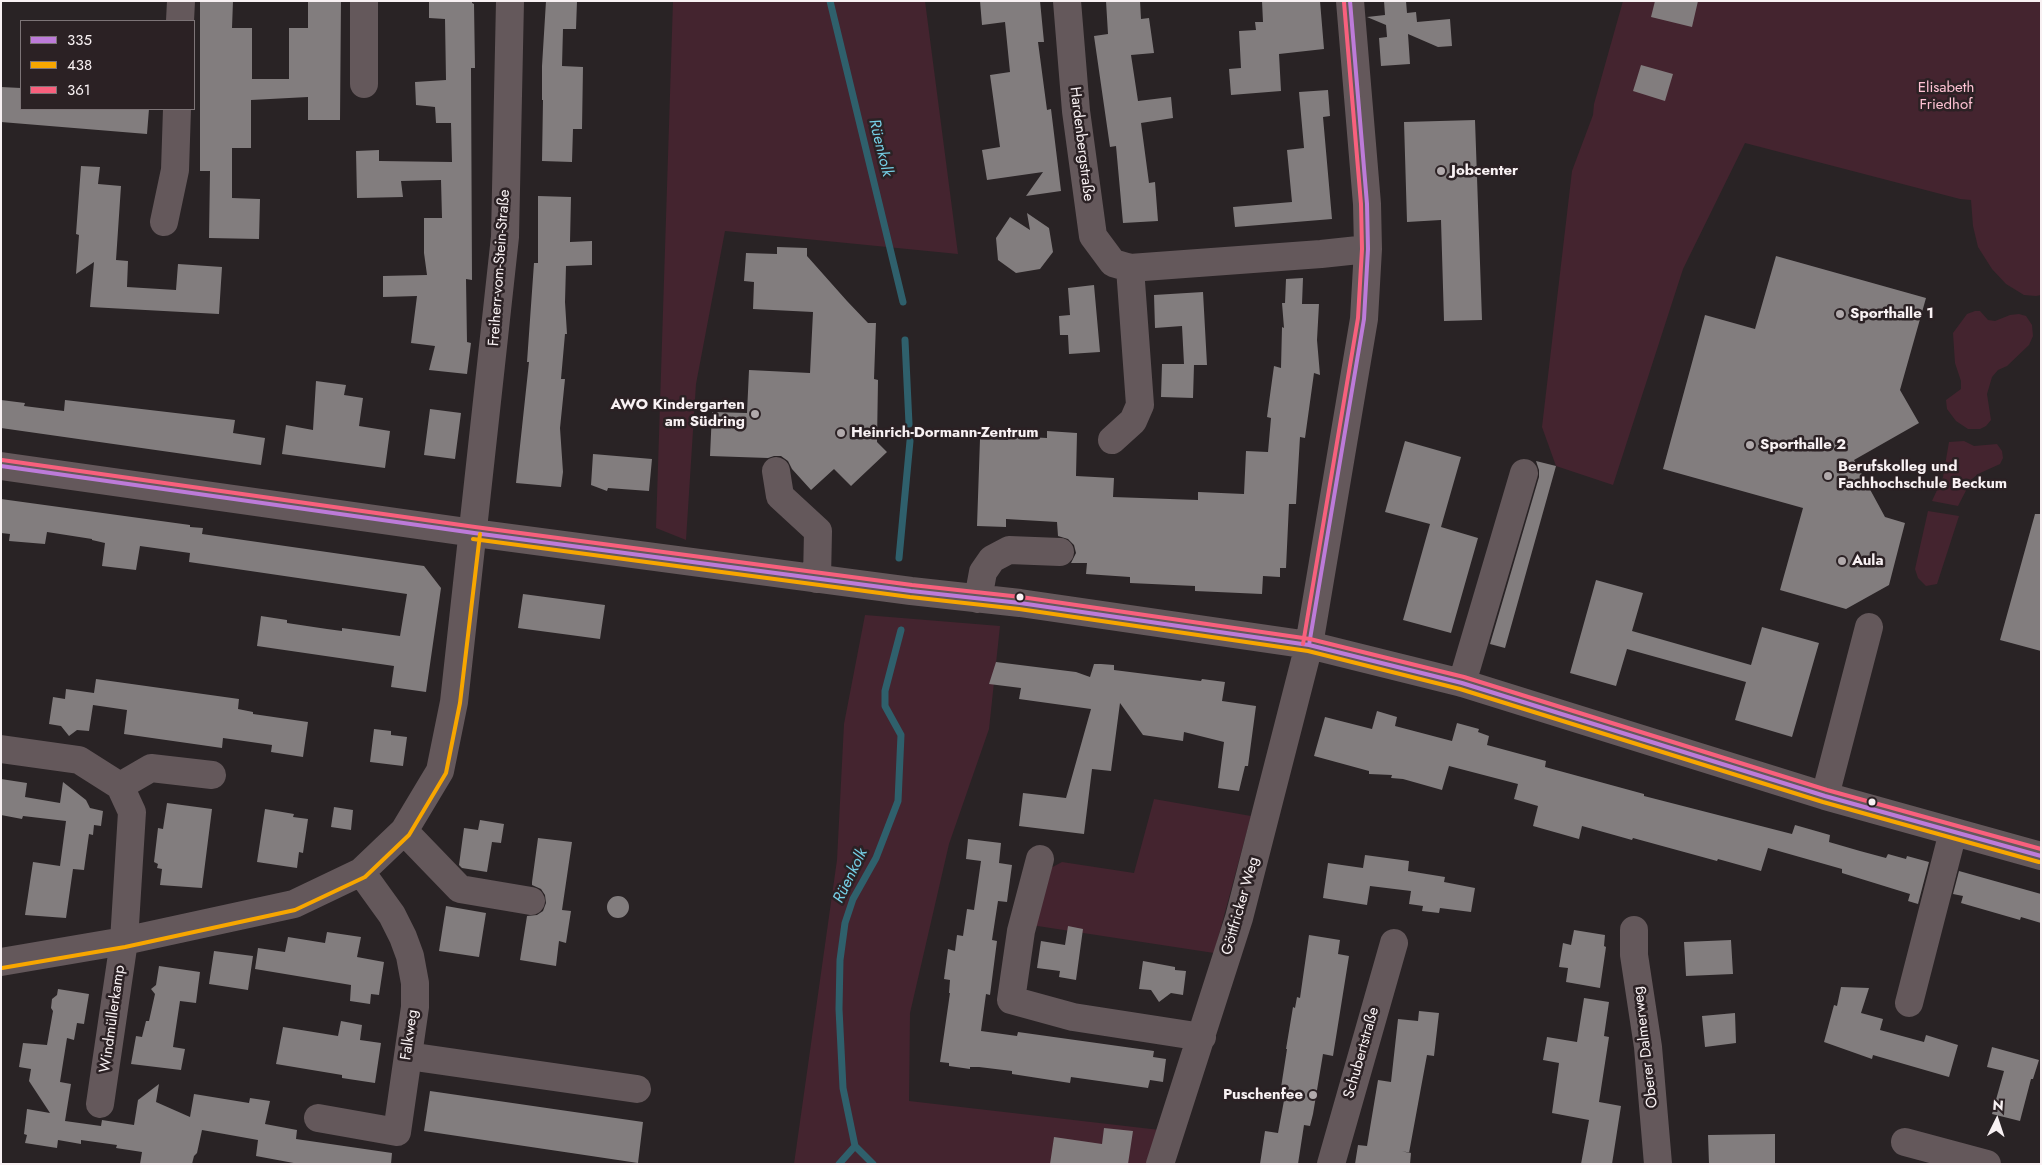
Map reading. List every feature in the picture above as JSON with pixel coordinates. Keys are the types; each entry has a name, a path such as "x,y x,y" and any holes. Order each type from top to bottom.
{"street":[{"path":"180,20 181,1"},
{"path":"364,1 364,84"},
{"name":"Freiherr-vom-Stein-Straße","path":"1,962 124,941 294,904 361,872 404,831 440,771 454,702 505,237 510,1"},
{"name":"Hardenbergstraße","path":"1067,1 1076,111 1094,236 1121,266"},
{"name":"Göttfricker Weg","path":"1160,1164 1239,918 1308,645 1364,319 1368,248 1367,204 1350,1"},
{"path":"164,222 175,170 177,110"},
{"path":"1112,440 1134,421 1140,405 1121,266 1321,254 1368,248"},
{"path":"1,466 474,533 978,599 1308,645 1462,683 1825,796 2041,856"},
{"path":"776,471 780,496 818,531 817,579"},
{"path":"1462,683 1524,473"},
{"path":"978,599 983,572 992,559 1009,550 1060,552"},
{"path":"1825,796 1869,627"},
{"path":"1,749 78,760 120,786 151,768 212,775"},
{"name":"Windmüllerkamp","path":"100,1104 124,941 132,812 120,786"},
{"path":"404,831 460,889 531,900"},
{"path":"1909,1003 1953,832"},
{"path":"1040,859 1021,931 1011,1000 1073,1017 1202,1037"},
{"name":"Falkweg","path":"318,1118 397,1132 415,1007 415,983 410,956 392,915 361,872"},
{"name":"Oberer Dalmerweg","path":"1634,930 1634,955 1648,1047 1658,1164"},
{"name":"Schubertstraße","path":"1331,1164 1394,943"},
{"path":"408,1056 637,1089"},
{"path":"1905,1142 1987,1164"}],"green space":[{"path":"673,1 925,1 958,254 725,231 696,384 686,540 656,528"},
{"name":"Elisabeth Friedhof","path":"1623,1 2041,1 2041,295 2024,295 2006,284 1992,269 1978,247 1973,226 1971,200 1960,199 1745,143 1683,269 1613,485 1556,466 1542,427 1572,171 1593,115 1594,104"},
{"path":"1980,311 1988,320 1995,321 2010,315 2019,314 2026,316 2032,325 2033,336 2029,345 1992,377 1987,394 1991,420 1980,429 1968,429 1956,421 1947,409 1946,400 1961,389 1961,381 1955,363 1953,333 1967,314"},
{"path":"1964,441 1974,446 1997,444 2002,451 2003,458 2000,464 1978,474 1972,479 1958,506 1932,501 1943,477 1949,442"},
{"path":"1928,511 1959,516 1937,584 1926,586 1918,578 1915,569"},
{"path":"865,615 1000,626 989,729 949,844 910,1013 909,1101 1160,1130 1147,1164 794,1164 837,860 844,724"},
{"path":"1154,799 1251,816 1214,953 1031,925 1047,870 1062,862 1134,873"}],"building":[{"path":"200,1 233,1 232,28 252,28 252,79 289,79 289,28 308,28 308,1 341,1 340,120 308,120 308,97 251,100 251,148 232,148 232,198 260,199 259,239 209,238 210,171 200,171"},
{"path":"429,1 472,1 474,4 475,68 471,68 472,280 466,279 467,342 471,343 467,374 429,370 435,346 411,343 417,296 383,297 383,276 427,275 424,253 424,218 442,218 441,180 401,181 403,197 357,198 356,151 379,150 379,161 452,162 451,123 436,123 435,107 416,105 415,82 446,80 445,19 429,18"},
{"path":"546,1 577,1 576,29 563,29 562,66 583,67 582,129 573,129 572,162 542,161 542,66"},
{"path":"980,1 1040,1 1044,42 1038,42 1047,110 1051,109 1061,191 1026,196 1043,172 987,180 982,150 1000,147 990,75 1010,72 1005,22 982,25"},
{"path":"1106,1 1140,1 1141,19 1149,18 1154,53 1131,55 1138,101 1171,97 1173,118 1141,123 1149,183 1155,182 1158,221 1123,223 1116,146 1110,147 1094,36 1108,34"},
{"path":"1262,1 1320,1 1324,49 1279,54 1281,91 1231,95 1229,69 1241,68 1239,31 1256,30 1255,22 1263,22"},
{"path":"1384,1 1406,1 1407,13 1416,12 1417,22 1450,19 1452,46 1438,47 1408,34 1410,64 1381,66 1379,38 1387,37 1386,25 1367,17 1385,15"},
{"path":"1655,1 1698,1 1692,27 1651,17"},
{"path":"1641,65 1673,74 1665,101 1633,91"},
{"path":"1,87 20,88 20,110 149,110 147,134 1,122"},
{"path":"1328,90 1330,116 1323,117 1332,219 1235,227 1233,207 1292,202 1287,150 1304,148 1299,92"},
{"name":"Jobcenter","path":"1475,120 1482,320 1444,321 1441,220 1407,222 1404,122"},
{"path":"81,166 100,167 98,184 121,186 116,260 128,261 127,287 176,290 178,264 222,267 219,314 90,307 94,262 76,274 79,235 76,234"},
{"path":"538,196 571,197 570,242 592,241 592,265 566,266 565,302 567,334 565,334 561,379 565,379 560,428 563,472 561,487 516,483 529,362 527,362 534,263 538,263"},
{"path":"1027,213 1049,228 1053,252 1040,269 1016,273 998,260 996,238 1010,217 1030,230"},
{"path":"777,247 807,248 807,256 847,301 868,323 876,323 874,379 878,380 877,442 887,452 851,486 834,469 811,490 792,469 788,461 781,456 768,458 710,456 712,412 747,413 749,370 810,373 813,312 753,309 754,282 744,281 746,253 777,254"},
{"path":"1776,256 1926,298 1900,390 1919,423 1854,460 1885,517 1905,523 1889,585 1846,609 1780,590 1803,508 1663,469 1705,315 1755,329"},
{"path":"1303,278 1302,304 1319,304 1317,340 1320,375 1314,373 1305,438 1300,437 1296,504 1289,504 1286,568 1280,568 1280,577 1263,576 1262,594 1195,591 1195,586 1130,583 1130,577 1086,574 1087,563 1071,563 1076,553 1074,545 1068,539 1058,536 1057,522 1006,519 1006,527 977,526 980,439 1008,440 1008,436 1047,438 1047,431 1077,433 1076,476 1114,478 1113,497 1198,500 1198,492 1244,494 1246,451 1268,452 1271,418 1267,417 1274,366 1281,368 1282,327 1284,328 1282,303 1285,303 1286,279"},
{"path":"1094,285 1100,352 1069,354 1068,335 1060,335 1059,316 1070,315 1068,288"},
{"path":"1203,292 1207,365 1194,365 1193,398 1161,397 1162,364 1184,364 1182,326 1155,328 1154,295"},
{"path":"316,381 346,385 344,395 363,398 359,426 390,431 385,468 282,454 286,425 313,430"},
{"path":"1,400 25,403 24,406 64,411 65,400 235,420 233,433 265,438 261,465 1,428"},
{"path":"430,409 461,413 455,459 424,455"},
{"path":"1405,441 1461,457 1441,527 1478,538 1451,633 1403,620 1430,524 1385,512"},
{"path":"593,454 652,459 649,491 608,488 607,491 591,485"},
{"path":"1536,461 1556,466 1505,648 1490,644 1539,477"},
{"path":"1,499 190,525 190,527 203,528 202,534 424,566 441,588 426,692 391,687 394,666 257,646 261,616 287,620 287,623 327,629 342,631 342,628 400,636 407,594 189,562 190,553 140,546 136,570 102,566 105,543 92,539 47,532 45,544 9,541 10,534 1,533"},
{"path":"2035,514 2041,514 2041,651 2000,640"},
{"path":"1596,580 1643,593 1632,631 1751,665 1762,627 1819,643 1792,737 1735,720 1746,682 1627,649 1616,686 1570,673"},
{"path":"523,594 605,605 600,639 518,628"},
{"path":"996,662 1076,672 1090,677 1094,664 1114,665 1114,670 1201,681 1202,679 1225,682 1222,701 1256,706 1248,766 1245,766 1239,791 1218,788 1224,742 1184,732 1183,741 1143,735 1120,703 1111,771 1092,769 1084,834 1019,826 1023,793 1066,798 1091,709 1019,699 1021,688 989,684"},
{"path":"96,679 239,699 238,709 253,712 253,714 308,722 303,757 271,752 272,745 223,738 222,748 124,734 127,710 93,705 89,731 77,730 69,736 61,726 49,724 53,697 65,699 66,689 94,693"},
{"path":"1377,711 1397,717 1395,726 1452,741 1457,723 1479,729 1478,732 1489,736 1487,745 1546,761 1545,767 1644,794 1644,796 1792,834 1795,825 1830,835 1829,842 1860,851 1886,858 1888,854 1906,859 1907,856 1929,862 1918,904 1908,901 1910,894 1842,873 1842,869 1768,848 1761,871 1582,826 1579,839 1533,826 1538,806 1514,799 1518,784 1449,766 1442,790 1403,779 1391,778 1392,775 1369,774 1369,771 1314,756 1325,717 1372,729"},
{"path":"374,729 391,731 391,735 407,737 403,766 370,762"},
{"path":"1,779 27,783 25,797 60,803 63,782 86,800 90,808 103,811 101,826 94,825 93,835 89,834 84,870 73,869 66,918 25,915 33,862 60,866 66,821 23,816 22,819 1,815"},
{"path":"167,803 212,809 202,888 160,885 162,869 157,868 158,864 154,862 158,828 163,829"},
{"path":"334,807 353,810 351,830 331,827"},
{"path":"265,809 294,814 293,817 308,819 303,853 299,852 297,868 257,862"},
{"path":"480,820 504,824 501,843 492,842 487,872 462,868 459,865 464,828 478,830"},
{"path":"538,838 572,842 562,910 571,911 566,943 559,941 556,966 520,960 527,916 537,915 543,911 546,903 545,895 541,889 532,885"},
{"path":"968,839 1001,843 999,863 1012,865 1007,902 998,901 992,940 997,941 990,995 986,994 981,1031 1017,1036 1018,1032 1154,1051 1153,1057 1166,1059 1163,1082 1150,1080 1148,1088 1071,1077 1070,1083 1012,1074 1012,1071 979,1067 970,1067 970,1069 949,1066 949,1063 940,1062 950,993 950,980 944,979 948,949 955,951 957,935 963,936 967,909 974,910 981,861 966,859"},
{"path":"1365,855 1409,861 1408,871 1445,877 1444,882 1475,888 1471,912 1440,908 1439,913 1422,911 1423,906 1409,904 1411,891 1370,886 1367,905 1323,898 1328,863 1363,868"},
{"path":"1959,871 2041,894 2041,923 2021,917 2020,920 1961,903 1963,896 1953,894"},
{"path":"618,896 628,903 629,907 622,917 618,918 608,911 607,907 614,897"},
{"path":"446,906 486,913 479,957 439,951"},
{"path":"1068,926 1083,929 1076,980 1059,977 1060,971 1037,968 1041,941 1065,945"},
{"path":"1574,930 1605,935 1604,946 1606,947 1600,988 1566,982 1568,968 1559,967 1563,943 1571,945"},
{"path":"327,932 361,937 357,957 384,962 379,995 371,994 370,1004 350,1001 351,985 255,969 258,948 285,952 288,937 325,943"},
{"path":"1309,935 1340,940 1338,954 1349,956 1333,1056 1323,1054 1313,1114 1310,1126 1304,1125 1298,1164 1260,1164 1265,1131 1278,1133 1285,1095 1280,1094 1286,1049 1293,1007 1295,1008 1297,997 1300,998"},
{"path":"1731,940 1733,974 1686,976 1684,942"},
{"path":"214,951 253,956 248,990 209,984"},
{"path":"1143,961 1175,967 1175,970 1186,971 1183,995 1171,993 1159,1002 1151,990 1139,989"},
{"path":"159,966 200,972 196,1003 180,1001 173,1047 185,1049 181,1070 131,1064 136,1036 142,1037 146,1021 149,1021 155,994 151,989 156,985"},
{"path":"1841,987 1869,988 1861,1013 1883,1019 1880,1030 1924,1042 1926,1035 1958,1045 1949,1077 1873,1055 1872,1059 1824,1042 1834,1005 1837,1006"},
{"path":"58,989 89,994 84,1024 77,1023 74,1040 67,1038 60,1082 71,1084 65,1121 101,1126 102,1120 134,1125 138,1100 159,1084 156,1102 190,1117 194,1094 249,1103 250,1098 270,1101 265,1124 297,1130 296,1139 392,1153 391,1164 299,1164 256,1156 258,1140 202,1130 197,1153 192,1164 140,1164 142,1152 116,1148 117,1145 81,1140 81,1144 58,1140 57,1148 25,1143 27,1135 24,1134 27,1109 50,1113 29,1081 31,1069 19,1067 23,1043 47,1045 53,1011 51,1008 52,999 57,995"},
{"path":"1584,998 1609,1002 1604,1036 1609,1037 1599,1102 1621,1106 1612,1164 1581,1164 1589,1120 1552,1113 1559,1063 1543,1060 1547,1037 1577,1042"},
{"path":"1419,1011 1439,1013 1434,1056 1427,1055 1409,1153 1411,1153 1410,1164 1355,1164 1358,1145 1367,1146 1378,1080 1391,1082 1398,1019 1418,1021"},
{"path":"1735,1013 1736,1043 1705,1047 1702,1016"},
{"path":"341,1021 362,1025 360,1040 381,1043 375,1083 342,1078 342,1075 276,1064 283,1027 338,1036"},
{"path":"1992,1047 2039,1060 2033,1079 2031,1079 2020,1121 1992,1114 2004,1071 1987,1067"},
{"path":"430,1091 643,1122 638,1163 424,1131"},
{"path":"1104,1128 1133,1131 1128,1164 1050,1164 1054,1137 1102,1144"},
{"path":"1775,1134 1775,1164 1709,1164 1708,1135"}],"waterway":[{"name":"Rüenkolk","path":"830,1 903,302"},
{"name":"Rüenkolk","path":"905,340 909,424"},
{"name":"Rüenkolk","path":"899,558 910,441"},
{"name":"Rüenkolk","path":"873,1164 855,1146 843,1088 839,1009 840,960 845,923 853,899 876,858 898,801 901,735 885,706 885,691 901,630"},
{"path":"839,1164 855,1146"}],"transit line":[{"name":"335","path":"1309,645 1364,319 1368,249 1367,204 1350,1"},
{"name":"361","path":"1303,644 1358,318 1362,249 1361,204 1344,2"},
{"name":"361","path":"2,460 475,527 912,585 1021,597 1310,639 1464,677 1827,790 2041,849"},
{"name":"335","path":"1,466 474,533 911,591 1020,603 1309,645 1462,683 1825,796 2041,856"},
{"name":"438","path":"2,968 125,947 295,910 365,877 409,835 446,773 460,703 480,534"},
{"name":"438","path":"473,539 910,597 1019,609 1308,651 1460,689 1823,802 2039,862"}],"place":[{"name":"Jobcenter","path":"1441,171"},
{"name":"Sporthalle 1","path":"1840,314"},
{"name":"AWO Kindergarten am Südring","path":"755,414"},
{"name":"Heinrich-Dormann-Zentrum","path":"841,433"},
{"name":"Sporthalle 2","path":"1750,445"},
{"name":"Berufskolleg und Fachhochschule Beckum","path":"1828,476"},
{"name":"Aula","path":"1842,561"},
{"name":"Puschenfee","path":"1313,1095"}]}
